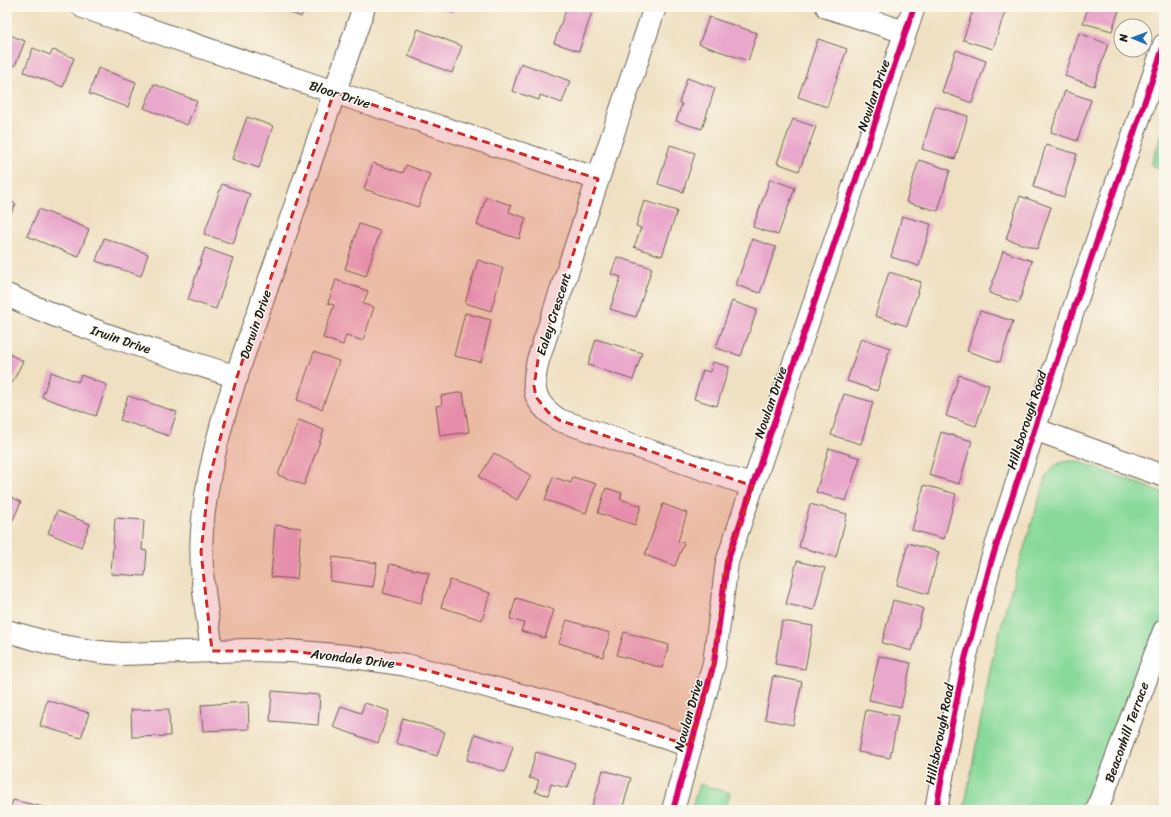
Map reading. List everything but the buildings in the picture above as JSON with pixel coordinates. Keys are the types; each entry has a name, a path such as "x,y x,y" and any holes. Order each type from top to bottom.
{"street":[{"name":"Bloor Drive","path":"83,7 598,179"},
{"name":"Darwin Drive","path":"212,651 202,569 202,532 209,479 236,376 364,7"},
{"name":"Ealey Crescent","path":"656,7 538,360 534,386 536,397 548,412 560,420 753,486"},
{"path":"827,7 905,32"},
{"name":"Nowlan Drive","path":"673,810 714,663 727,562 914,7"},
{"name":"Hillsborough Road","path":"936,810 958,695 979,602 1002,524 1164,45"},
{"name":"Irwin Drive","path":"7,295 67,320 173,357 236,376"},
{"path":"1034,429 1164,476"},
{"name":"Avondale Drive","path":"7,631 56,645 122,654 212,651 290,651 346,656 406,665 581,711 691,746"},
{"name":"Beaconhill Terrace","path":"1097,810 1164,631"}],"highlighted area":[{"path":"334,92 598,179 538,360 534,386 536,397 548,412 559,420 753,486 727,562 714,663 691,746 581,711 406,665 290,651 212,651 201,552 209,479 237,377"}],"green space":[{"path":"1164,127 1164,170 1151,165"},
{"path":"1077,461 1164,493 1164,613 1090,810 964,810 992,660 1008,600 1046,477 1056,465 1062,462"},
{"path":"699,784 730,793 725,810 691,810"}],"cycle path":[{"path":"673,810 714,663 727,562 914,7"},
{"path":"936,810 965,659 991,562 1072,314 1164,45"}]}
